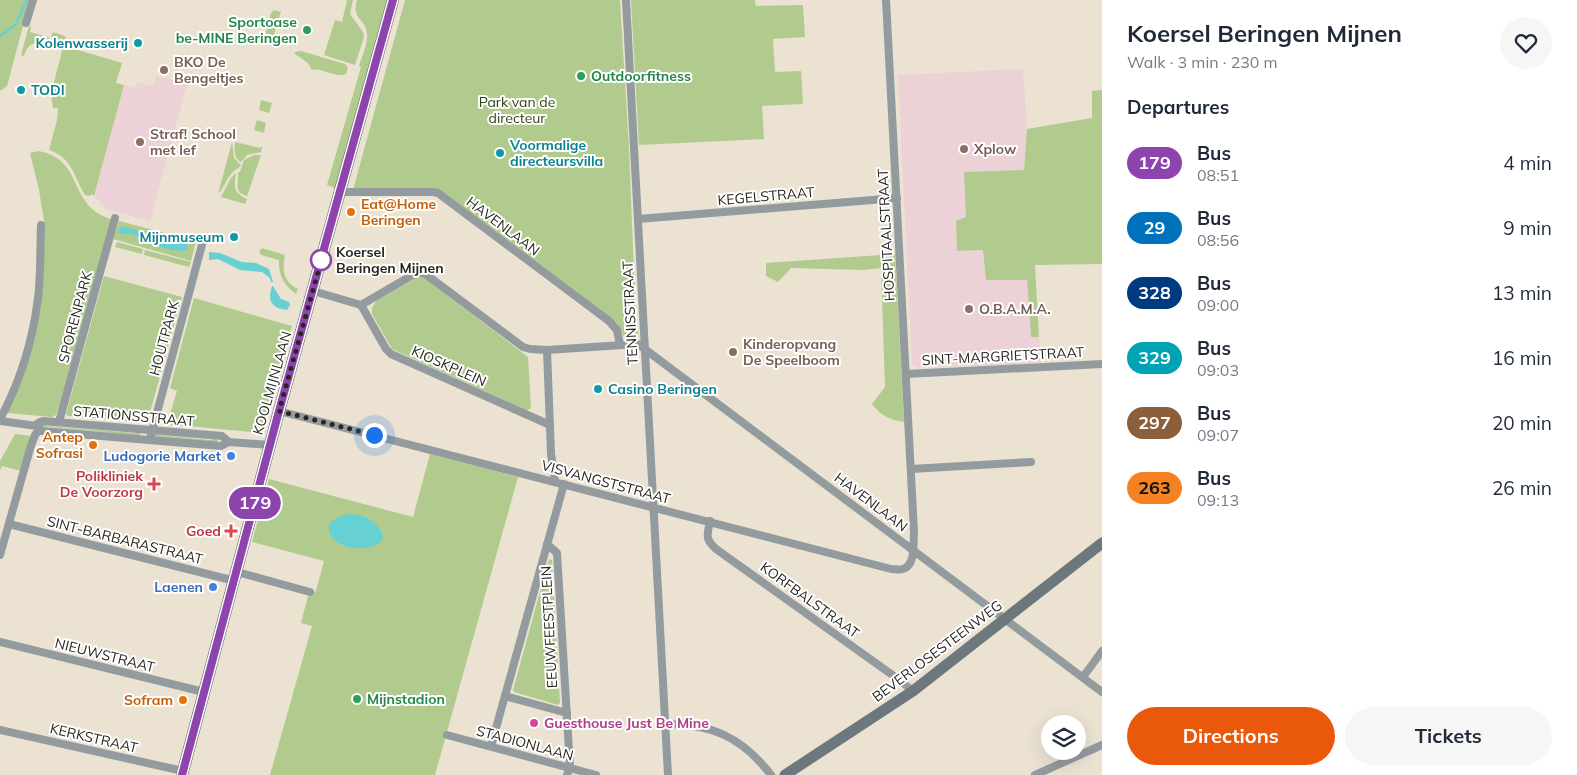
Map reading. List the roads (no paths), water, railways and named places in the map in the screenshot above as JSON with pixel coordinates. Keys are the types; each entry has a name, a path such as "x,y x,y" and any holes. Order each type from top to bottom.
{"main road":[{"name":"KOOLMIJNLAAN","path":"183,773 279,411 393,0"}],"street":[{"path":"26,22 32,0"},
{"name":"TENNISSTRAAT","path":"626,0 652,508 668,775"},
{"name":"HOSPITAALSTRAAT","path":"886,0 911,468 913,549"},
{"name":"HAVENLAAN","path":"340,192 438,193 609,321 617,330 620,345"},
{"name":"KEGELSTRAAT","path":"638,219 896,198"},
{"name":"SPORENPARK","path":"59,422 115,218"},
{"path":"0,420 23,364 32,330 38,298 41,224"},
{"name":"HOUTPARK","path":"149,440 203,241"},
{"path":"313,291 361,305 411,276 418,273 424,274 523,347 547,350 638,344 644,347"},
{"name":"KIOSKPLEIN","path":"361,305 391,354 550,425"},
{"name":"HAVENLAAN","path":"644,347 1102,692"},
{"path":"547,350 551,454 554,481"},
{"name":"SINT-MARGRIETSTRAAT","path":"906,374 1102,364"},
{"name":"VISVANGSTSTRAAT","path":"279,411 891,568 904,569 909,566 912,560 913,549"},
{"name":"STATIONSSTRAAT","path":"0,420 38,428 42,431 221,446 229,442 270,445"},
{"name":"STATIONSSTRAAT","path":"38,428 38,423 43,421 59,422 222,436 229,442"},
{"path":"0,554 30,449 38,428"},
{"path":"911,468 1031,462"},
{"name":"EEUWFEESTPLEIN","path":"491,746 564,484"},
{"name":"KORFBALSTRAAT","path":"710,522 708,542 716,549 913,691"},
{"name":"SINT-BARBARASTRAAT","path":"9,524 310,592"},
{"name":"BEVERLOSESTEENWEG","path":"785,775 913,691 1102,543"},
{"name":"EEUWFEESTPLEIN","path":"547,544 557,552 568,771"},
{"name":"NIEUWSTRAAT","path":"0,642 204,692"},
{"path":"1083,677 1102,650"},
{"name":"EEUWFEESTPLEIN","path":"505,696 566,713"},
{"path":"665,724 688,724 722,733 748,750 771,775"},
{"name":"KERKSTRAAT","path":"0,730 183,773"},
{"name":"STADIONLAAN","path":"447,735 491,746 568,771 596,775"},
{"path":"1035,775 1102,745"}],"water":[{"path":"122,226 159,239 188,244 188,249 184,251 170,250 144,241 132,234 120,234 118,230"},
{"path":"209,252 220,253 242,262 256,263 269,269 273,282 262,272 240,270 218,259 209,260"},
{"path":"272,286 281,299 289,302 290,305 287,310 278,308 272,303 270,296"},
{"path":"350,514 365,517 374,523 381,531 382,540 373,546 359,548 338,542 329,530 331,523 338,518"}],"waterway":[{"path":"0,36 16,24 27,0"}],"place":[{"name":"Sportoase be-MINE Beringen","path":"307,30"},
{"name":"Kolenwasserij","path":"138,43"},
{"name":"BKO De Bengeltjes","path":"164,70"},
{"name":"Outdoorfitness","path":"581,76"},
{"name":"TODI","path":"21,90"},
{"name":"Straf! School met lef","path":"140,142"},
{"name":"Xplow","path":"964,149"},
{"name":"Voormalige directeursvilla","path":"500,153"},
{"name":"Eat@Home Beringen","path":"351,212"},
{"name":"Mijnmuseum","path":"234,237"},
{"name":"Koersel Beringen Mijnen","path":"321,260"},
{"name":"O.B.A.M.A.","path":"969,309"},
{"name":"Kinderopvang De Speelboom","path":"733,352"},
{"name":"Casino Beringen","path":"598,389"},
{"name":"Antep Sofrasi","path":"93,445"},
{"name":"Ludogorie Market","path":"231,456"},
{"name":"Polikliniek De Voorzorg","path":"154,484"},
{"name":"Goed","path":"231,531"},
{"name":"Laenen","path":"213,587"},
{"name":"Mijnstadion","path":"357,699"},
{"name":"Sofram","path":"183,700"},
{"name":"Guesthouse Just Be Mine","path":"534,723"}],"park label":[{"name":"Park van de directeur","path":"517,110"}]}
